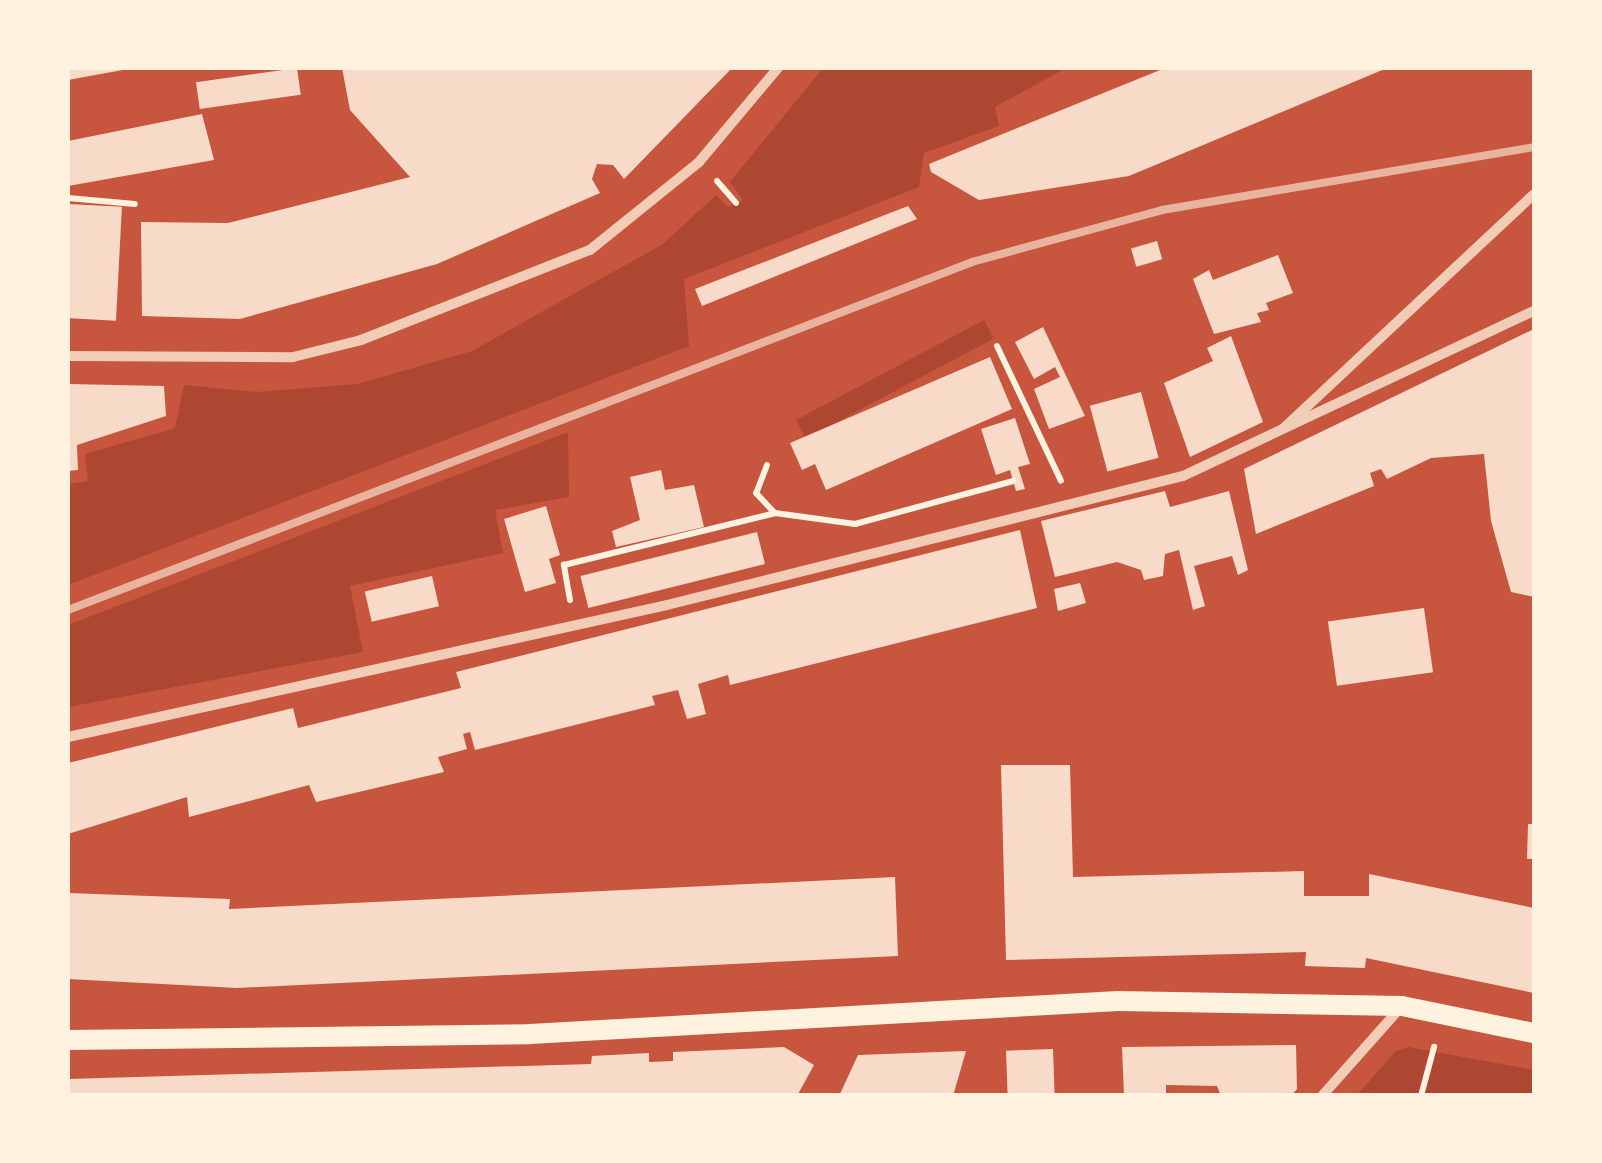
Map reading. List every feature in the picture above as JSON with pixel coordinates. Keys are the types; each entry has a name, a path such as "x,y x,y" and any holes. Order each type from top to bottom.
{"main road":[{"path":"68,1040 512,1034 1118,1001 1402,1006 1534,1034"}],"street":[{"path":"68,356 293,356 361,340 590,250 700,162 778,68"},
{"path":"1276,436 1534,194"},
{"path":"68,737 575,626 1182,476 1276,436 1534,311"},
{"path":"1322,1096 1402,1006"}],"path":[{"path":"717,180 736,203"},
{"path":"68,198 135,204"},
{"path":"997,346 1072,504"},
{"path":"768,465 756,492 776,513"},
{"path":"575,626 564,565 776,513 855,524 1013,481"},
{"path":"1421,1096 1434,1047"}],"shaded area":[{"path":"823,68 1066,68 995,107 999,126 924,153 919,187 684,279 689,346 68,585 68,484 88,481 85,454 175,428 184,385 257,392 357,384 472,351 663,244 716,195 728,207 743,200 730,182"},
{"path":"984,320 994,339 806,439 796,420"},
{"path":"568,432 569,497 495,510 503,553 350,586 363,652 68,707 68,625"},
{"path":"1408,1047 1534,1070 1534,1095 1356,1096 1396,1051"}],"building":[{"path":"68,68 128,68 128,69 68,80"},
{"path":"297,68 301,95 200,109 196,82"},
{"path":"342,68 732,68 624,179 613,165 597,164 592,179 600,193 437,264 240,319 142,316 141,222 228,223 410,177 350,110"},
{"path":"1165,68 1387,68 1129,176 979,200 931,172 929,164"},
{"path":"202,114 214,160 68,186 68,141"},
{"path":"68,204 122,207 116,321 68,318"},
{"path":"908,206 917,219 702,306 695,289"},
{"path":"1157,241 1162,259 1136,267 1131,248"},
{"path":"1278,255 1293,293 1266,303 1269,310 1257,313 1261,322 1214,334 1193,279 1209,270 1213,280"},
{"path":"1043,327 1085,416 1049,429 1034,389 1060,377 1055,367 1034,379 1015,342"},
{"path":"1534,329 1534,597 1511,592 1491,521 1484,454 1431,458 1387,479 1381,469 1370,473 1374,486 1256,534 1244,469"},
{"path":"1231,336 1263,422 1190,457 1164,383 1213,361 1207,348"},
{"path":"990,357 1012,409 826,490 815,464 802,470 790,443"},
{"path":"69,384 164,386 166,416 77,445 78,470 68,471"},
{"path":"1141,392 1159,458 1107,471 1090,406"},
{"path":"1015,418 1030,464 1018,467 1025,489 1016,491 1010,470 996,475 981,429"},
{"path":"661,470 665,490 694,485 704,527 616,547 612,531 640,520 630,477"},
{"path":"1165,491 1170,507 1229,491 1248,570 1238,575 1232,556 1194,566 1205,606 1193,610 1179,550 1165,554 1163,576 1144,580 1141,570 1117,562 1055,577 1041,521"},
{"path":"546,506 560,555 549,559 556,583 525,592 504,519"},
{"path":"1020,530 1037,608 730,685 728,675 698,684 706,714 687,719 678,690 652,696 655,705 475,750 470,732 463,734 467,749 438,757 444,772 316,802 309,785 189,817 187,797 68,834 68,763 293,708 298,728 461,688 456,672"},
{"path":"757,532 765,564 588,608 580,576"},
{"path":"432,576 439,606 372,622 365,592"},
{"path":"1080,583 1086,603 1058,611 1054,589"},
{"path":"1424,608 1433,672 1337,686 1328,621"},
{"path":"1001,765 1070,765 1073,877 1304,871 1304,896 1369,896 1369,874 1534,908 1534,993 1366,958 1365,968 1305,966 1306,952 1006,960"},
{"path":"1528,824 1534,824 1534,859 1527,859"},
{"path":"895,877 898,956 237,988 68,979 68,893 230,899 229,909"},
{"path":"1296,1045 1297,1089 1291,1096 1221,1096 1217,1086 1166,1085 1166,1096 1124,1096 1122,1047"},
{"path":"784,1047 814,1065 797,1096 68,1096 68,1079 591,1064 592,1056 649,1053 649,1062 673,1061 673,1052"},
{"path":"1053,1049 1055,1096 1008,1096 1006,1051"},
{"path":"966,1051 953,1096 839,1096 858,1055"}],"railway":[{"path":"68,610 972,262 1162,210 1534,147"}]}
